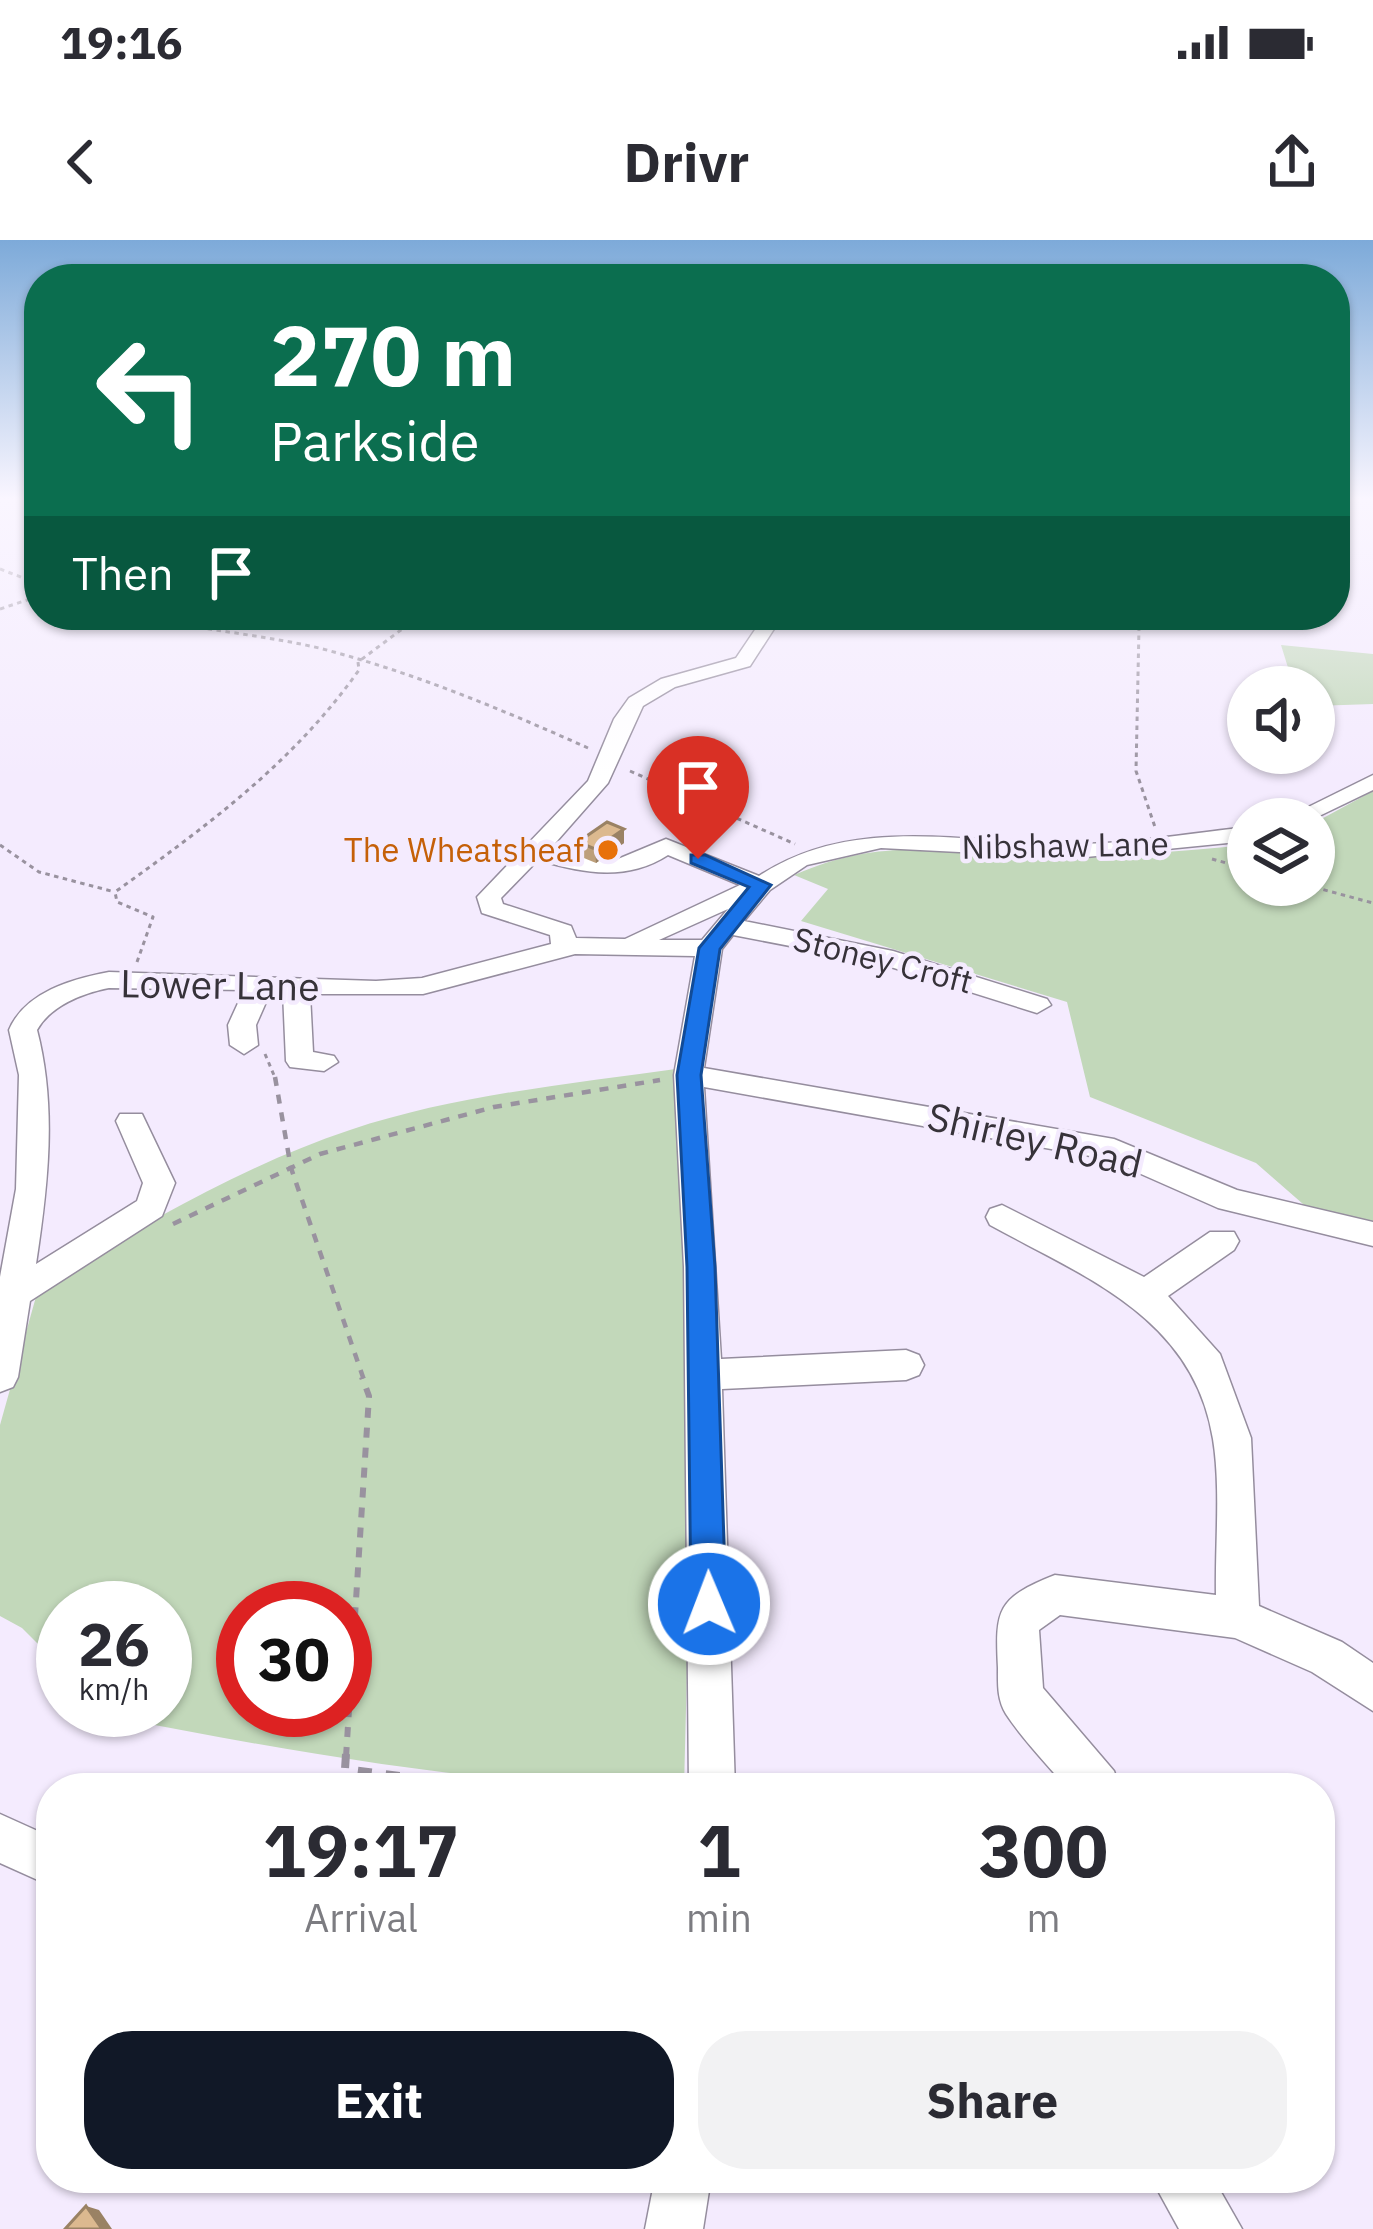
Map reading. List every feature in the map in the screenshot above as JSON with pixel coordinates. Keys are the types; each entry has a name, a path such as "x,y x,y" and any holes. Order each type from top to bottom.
{"street":[{"path":"564,948 562,931 491,908 489,897 536,852 608,766 619,725 644,695 669,682 743,662 764,630"},
{"path":"1335,800 1373,782"},
{"name":"Nibshaw Lane","path":"761,885 817,853 880,841 1010,851 1162,846 1227,837"},
{"path":"536,852 589,866 624,866 643,864 666,846 761,885"},
{"path":"712,1773 704,1375 689,1075 718,937 761,885"},
{"path":"618,947 761,885"},
{"name":"Lower Lane","path":"0,1377 32,1189 34,1075 23,1030 28,1018 82,985 184,979 260,985 423,986 564,948 718,937"},
{"name":"Stoney Croft","path":"718,937 856,948 1037,1005"},
{"path":"252,1043 242,1025 260,985"},
{"path":"298,986 294,1006 300,1061 324,1062"},
{"name":"Shirley Road","path":"689,1075 1114,1150 1242,1204 1373,1234"},
{"path":"14,1294 152,1208 159,1183 130,1121"},
{"path":"1002,1217 1145,1294 1207,1364 1232,1438 1238,1618"},
{"path":"1145,1294 1222,1241"},
{"path":"704,1375 906,1365"},
{"path":"1084,1773 1021,1696 1017,1620 1055,1595 1238,1618 1327,1657 1373,1689"},
{"path":"0,1838 36,1855"},
{"path":"674,2229 680,2193"},
{"path":"1189,2193 1213,2229"}],"path":[{"path":"223,630 286,641 358,662"},
{"path":"358,662 401,630"},
{"path":"1138,630 1136,771 1162,846 1227,863"},
{"path":"115,892 238,802 305,739 359,670 358,662"},
{"path":"664,785 703,809 700,851"},
{"path":"0,844 39,872 115,892"},
{"path":"115,892 117,902 153,917 148,941 127,981"},
{"path":"1335,893 1373,903"},
{"path":"252,1043 276,1080 291,1168 369,1396 345,1769 377,1773"},
{"path":"170,1226 320,1154 494,1107 689,1075"}],"green space":[{"path":"1281,645 1373,654 1373,704 1335,705 1335,666 1288,666"},
{"path":"1373,791 1373,1222 1311,1211 1256,1163 1090,1097 1067,1002 801,921 828,889 794,875 861,854 919,850 1071,857 1227,847 1227,906 1335,906 1335,812"},
{"path":"683,1068 695,1354 684,1773 454,1773 224,1737 372,1737 372,1581 216,1581 216,1736 192,1731 192,1581 36,1581 36,1642 0,1616 0,1425 39,1286 229,1180 309,1145 391,1118 474,1099"}],"building":[{"path":"607,822 624,829 595,849 578,842"},
{"path":"86,2206 102,2229 65,2229"}],"place":[{"name":"The Wheatsheaf","path":"608,850"}],"route":[{"path":"698,859 761,885 709,948 689,1075 701,1267 709,1604"}]}
